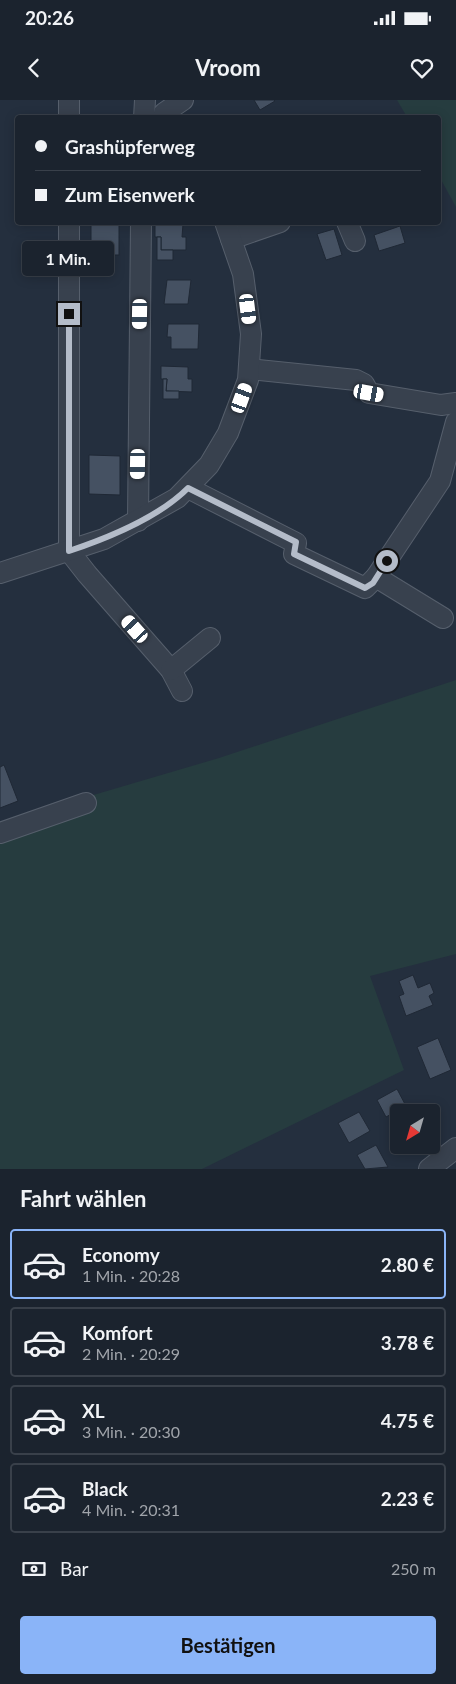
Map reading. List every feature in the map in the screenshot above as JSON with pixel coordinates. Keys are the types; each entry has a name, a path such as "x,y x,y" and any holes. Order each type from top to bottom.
{"street":[{"path":"69,100 69,115"},
{"path":"144,115 145,100"},
{"path":"162,110 183,100"},
{"path":"69,225 69,551 171,670 182,690"},
{"path":"138,521 141,225"},
{"path":"0,573 104,539 177,498 210,465 228,433 248,380 249,369 251,334 244,283 228,231 263,225"},
{"path":"348,225 355,241"},
{"path":"249,369 356,380 364,384 369,393 441,405 456,403"},
{"path":"188,488 296,542 294,554 365,588 376,577 440,481 456,422"},
{"path":"376,577 443,618"},
{"path":"171,670 210,638"},
{"path":"0,834 86,803"},
{"path":"429,1169 456,1148"}],"green space":[{"path":"397,100 456,100 456,207 441,180 441,115 406,115"},
{"path":"456,680 456,954 370,976 404,1070 202,1169 0,1169 0,840 46,809 219,758"}],"building":[{"path":"254,100 274,100 275,101 260,110"},
{"path":"91,225 119,225 119,255 91,255"},
{"path":"155,225 183,225 182,237 186,237 186,250 161,250 161,237 155,237"},
{"path":"400,226 405,243 379,251 374,235"},
{"path":"334,229 342,255 326,260 317,234"},
{"path":"157,237 161,237 161,250 173,250 173,260 157,260"},
{"path":"167,280 191,280 188,304 164,304"},
{"path":"168,324 199,324 198,349 171,349 171,337 167,337"},
{"path":"161,366 188,367 188,379 192,379 192,392 166,391 167,379 161,379"},
{"path":"163,379 167,379 166,391 179,391 179,399 163,399"},
{"path":"89,455 120,456 120,495 89,494"},
{"path":"4,765 18,801 0,808 0,767"},
{"path":"413,975 418,988 430,983 434,993 429,996 433,1005 406,1016 399,996 404,994 399,981"},
{"path":"438,1038 451,1070 430,1079 417,1047"},
{"path":"397,1089 405,1104 390,1104 390,1115 386,1117 377,1100"},
{"path":"359,1112 370,1131 349,1143 338,1123"},
{"path":"376,1145 388,1167 365,1169 357,1155"}],"route":[{"path":"69,314 69,551 104,539 138,521 177,498 188,488 296,542 294,554 365,588 373,583 387,561"}]}
